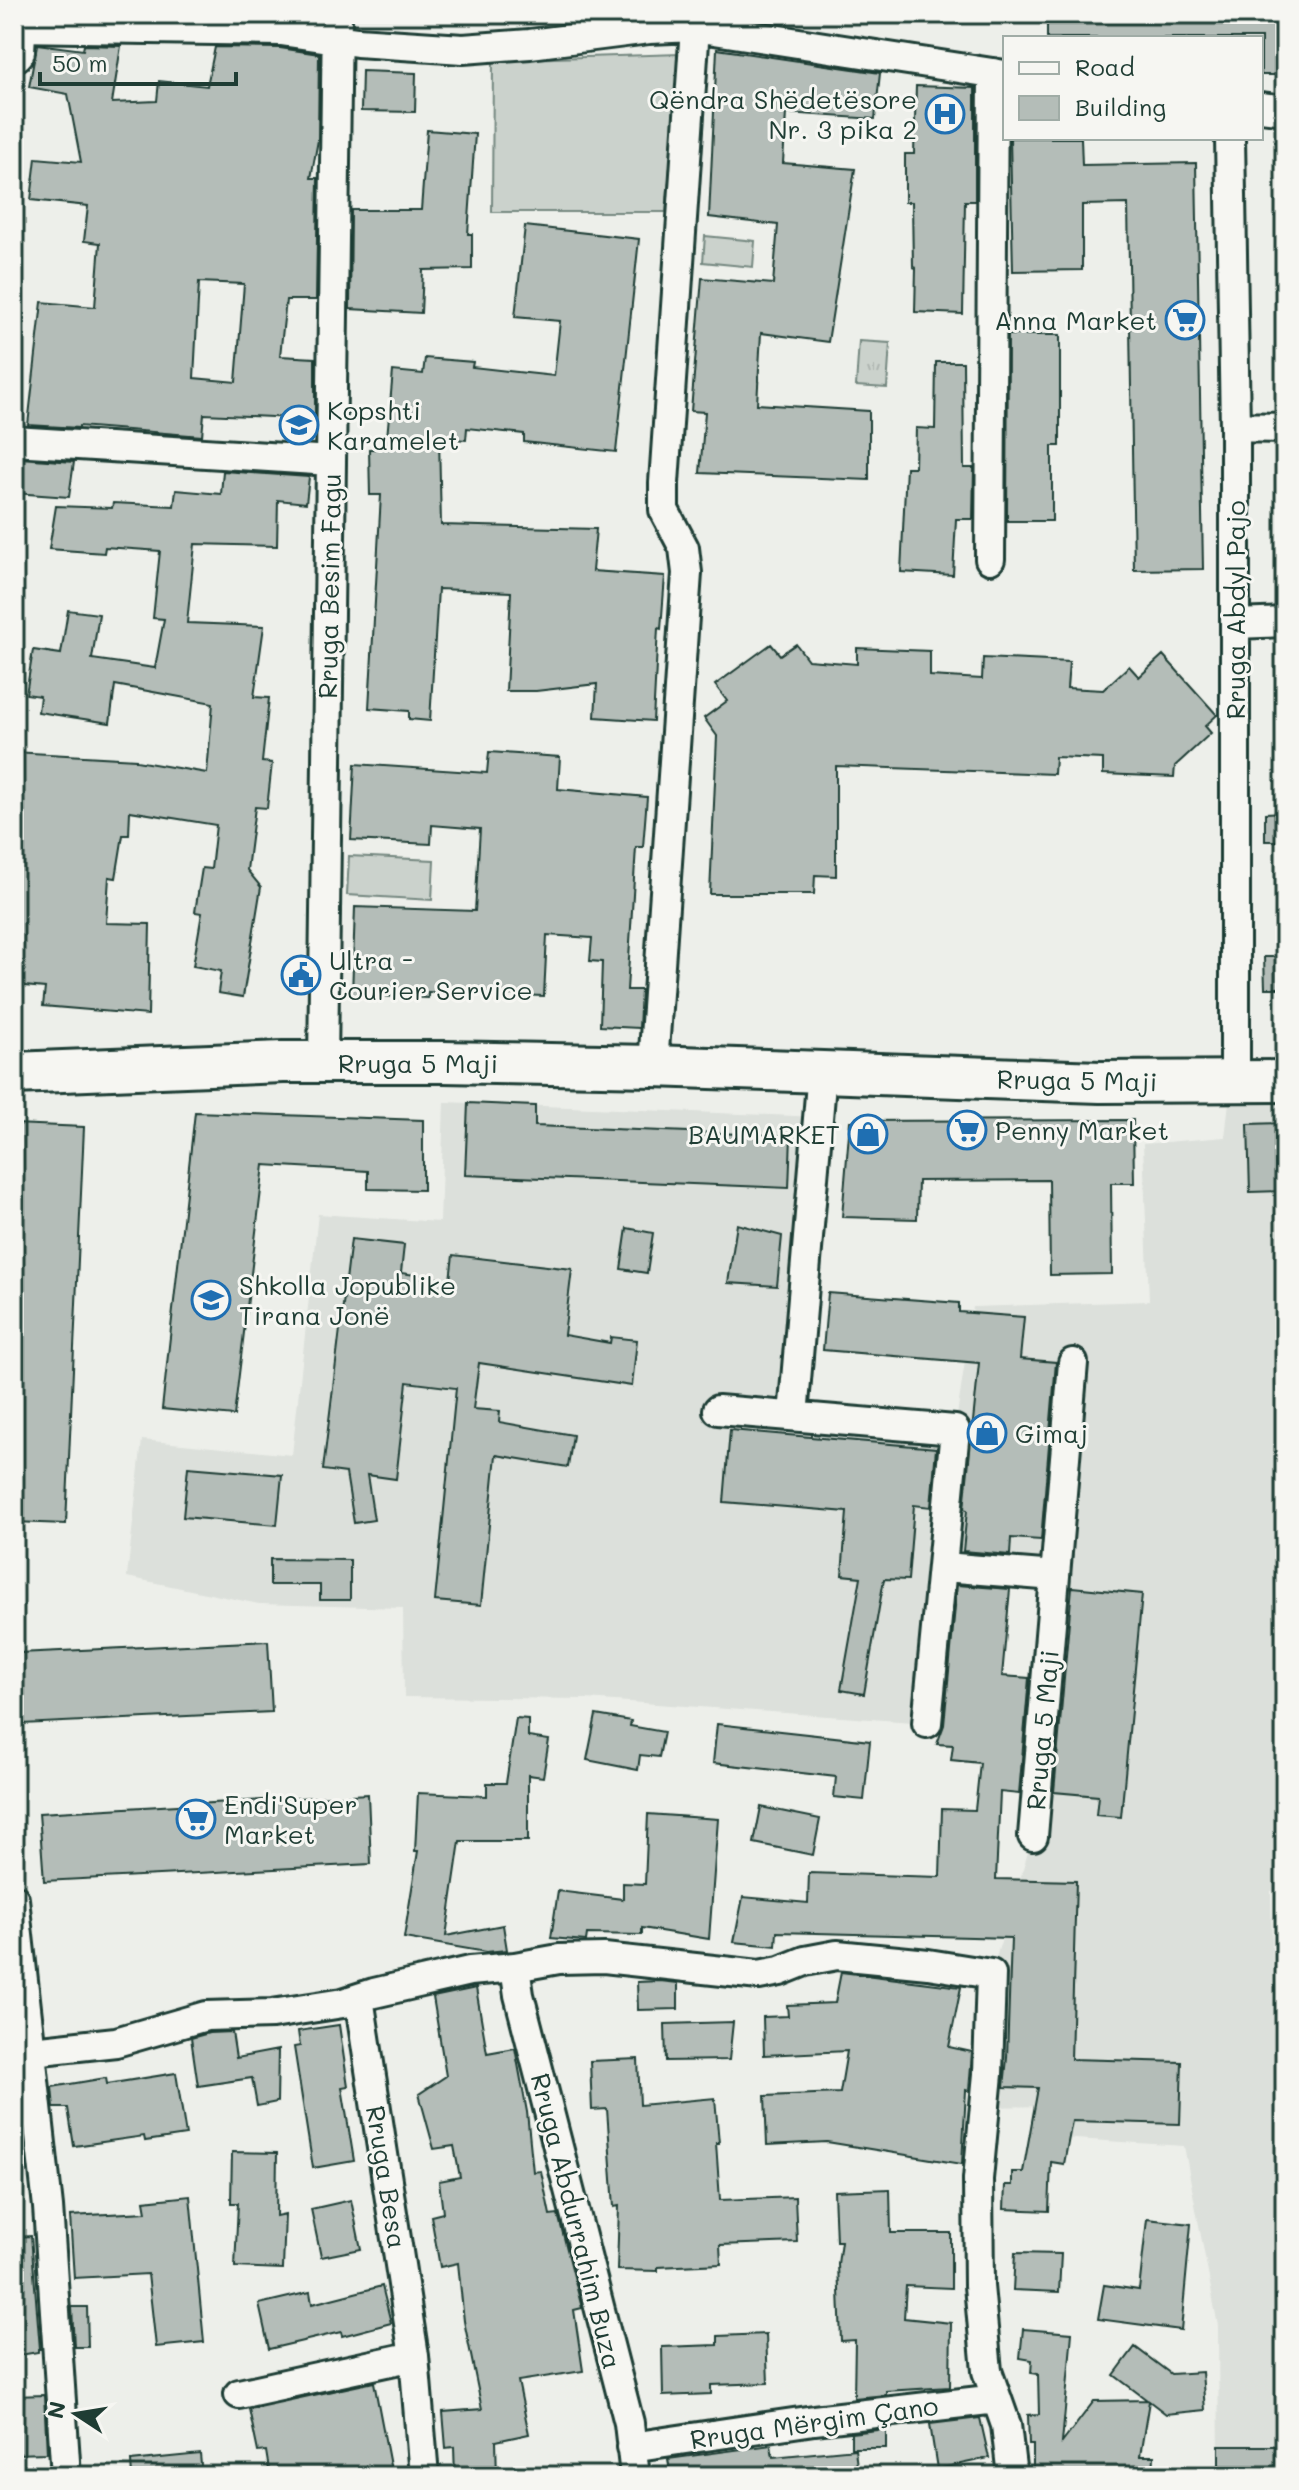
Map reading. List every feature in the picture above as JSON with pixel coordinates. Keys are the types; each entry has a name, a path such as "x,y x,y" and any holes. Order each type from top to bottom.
{"main road":[{"name":"Rruga 5 Maji","path":"14,1073 323,1062 653,1066 1100,1082 1285,1081"}],"street":[{"path":"15,30 256,30 337,26 463,49 695,27 999,74 990,559"},
{"name":"Rruga Besim Fagu","path":"323,1062 337,26"},
{"path":"653,1066 687,573 684,548 664,510 664,483 695,27"},
{"path":"1263,107 1285,110"},
{"name":"Rruga Abdyl Pajo","path":"1230,140 1235,427 1235,1081"},
{"path":"1235,427 1285,428"},
{"path":"14,441 331,461"},
{"path":"1235,624 1285,622"},
{"path":"793,1416 822,1071"},
{"name":"Rruga 5 Maji","path":"1033,1836 1073,1363"},
{"path":"718,1410 955,1430 927,1723"},
{"path":"944,1567 1055,1576"},
{"path":"14,1899 17,1952 32,2051 48,2207 66,2476"},
{"path":"32,2051 116,2042 206,2016 272,2014 343,2003 470,1971 559,1959 604,1958 759,1975 837,1955 991,1974 988,2074 978,2179 979,2286 987,2371 1006,2425 1012,2476"},
{"name":"Rruga Abdurrahim Buza","path":"515,1967 523,2010 629,2423 635,2476"},
{"name":"Rruga Besa","path":"359,1998 414,2356 424,2476"},
{"path":"239,2394 414,2356"},
{"name":"Rruga Mërgim Çano","path":"631,2447 814,2420 997,2399"}],"shaded area":[{"path":"1235,1081 1285,1082 1285,1889 1271,1891 1279,2285 1285,2296 1285,2476 1219,2476 1218,2326 1184,2146 1060,2138 1049,2106 984,2107 991,1974 1033,1836 1054,1576 944,1567 927,1723 586,1699 404,1697 403,1608 259,1604 127,1577 142,1440 292,1455 318,1214 440,1222 444,1102 819,1117 793,1416 955,1429 973,1307 1149,1301 1143,1144 1225,1137"}],"green space":[{"path":"680,54 666,212 492,212 493,60"},
{"path":"705,236 755,241 753,267 703,262"},
{"path":"859,341 890,343 887,388 856,386"},
{"path":"349,856 434,860 432,900 347,895"}],"building":[{"path":"1047,14 1281,14 1281,75 1263,75 1263,36 1047,36"},
{"path":"37,44 83,50 84,45 121,46 112,103 157,101 159,81 207,86 215,47 280,48 319,54 318,140 311,178 318,178 316,300 286,300 280,356 315,358 315,419 204,414 202,436 28,425 42,302 95,307 100,243 84,241 88,206 31,200 36,158 81,162 68,94 29,87","holes":["199,282 244,284 236,382 194,378"]},
{"path":"717,49 880,73 875,119 786,113 783,163 855,169 828,342 761,333 757,404 869,411 869,480 700,473 705,412 691,411 702,278 773,284 778,225 709,217"},
{"path":"362,71 416,73 415,112 361,111"},
{"path":"916,86 975,88 975,201 965,201 963,314 915,312 912,202 905,202 905,154 914,154"},
{"path":"427,130 475,134 468,234 472,234 472,269 423,270 421,313 350,309 351,210 421,210"},
{"path":"1010,140 1081,140 1082,165 1196,163 1203,569 1134,570 1128,204 1082,205 1082,270 1013,271"},
{"path":"525,226 639,239 616,452 524,442 524,434 467,428 466,440 439,438 441,525 596,529 592,571 665,576 661,629 658,628 653,721 595,717 597,684 506,691 511,592 438,589 430,721 409,719 409,711 369,708 381,495 370,495 369,449 386,449 393,371 423,374 425,358 473,362 472,367 554,376 560,321 515,317"},
{"path":"1008,335 1060,335 1060,446 1052,446 1052,521 1007,521"},
{"path":"936,362 963,362 964,468 974,468 973,519 956,519 953,575 901,572 906,467 915,467 916,428 935,429"},
{"path":"20,458 74,462 69,497 14,493"},
{"path":"223,471 309,477 306,503 278,500 277,546 195,544 187,623 264,626 254,697 269,698 262,762 272,763 267,808 255,807 247,870 261,887 243,997 218,993 221,971 193,966 202,913 195,912 202,868 211,869 216,825 130,811 129,835 123,835 116,878 109,877 106,923 150,924 148,1015 43,1006 45,988 14,985 14,752 136,759 207,773 213,703 115,685 110,723 38,712 40,696 26,694 33,650 61,654 68,610 99,614 92,659 155,668 164,619 153,618 160,551 105,547 104,553 49,549 56,506 112,508 113,503 174,506 176,490 221,494"},
{"path":"771,644 780,655 796,644 808,660 857,664 857,648 930,651 930,676 982,679 983,658 1069,662 1067,688 1103,690 1129,666 1139,677 1163,655 1217,715 1205,726 1211,733 1175,766 1174,777 1103,774 1103,759 1055,757 1054,774 836,766 836,876 815,875 814,894 710,894 717,736 704,718 727,701 715,685"},
{"path":"489,752 560,757 558,789 647,797 643,847 636,847 627,990 641,990 639,1028 600,1026 602,962 590,961 592,938 547,935 544,996 428,992 428,998 352,995 355,907 475,911 480,829 432,825 431,844 351,840 355,764 487,773"},
{"path":"1285,812 1285,841 1265,841 1265,813"},
{"path":"1264,957 1285,957 1285,988 1265,988"},
{"path":"468,1103 535,1106 535,1126 791,1136 789,1188 465,1175"},
{"name":"Shkolla Jopublike Tirana Jonë","path":"195,1112 423,1120 423,1190 368,1189 368,1171 264,1165 234,1416 162,1409"},
{"path":"1133,1120 1134,1183 1111,1183 1112,1274 1050,1275 1049,1180 918,1181 917,1219 842,1217 850,1121"},
{"path":"1285,1123 1285,1191 1250,1192 1248,1124"},
{"path":"14,1124 84,1127 66,1524 14,1522"},
{"path":"737,1224 782,1236 777,1286 728,1283"},
{"path":"627,1228 653,1233 647,1273 621,1269"},
{"path":"351,1239 404,1245 401,1273 450,1280 453,1255 572,1269 564,1335 610,1343 611,1337 637,1340 632,1386 479,1363 473,1409 500,1411 499,1422 573,1435 568,1467 496,1455 481,1605 435,1601 456,1388 407,1382 396,1479 367,1475 374,1520 354,1523 346,1473 323,1470"},
{"path":"828,1293 959,1303 959,1312 1024,1317 1020,1359 1056,1362 1041,1540 1011,1538 1010,1555 963,1551 967,1510 964,1509 979,1363 823,1350"},
{"path":"730,1430 936,1448 931,1507 914,1505 908,1580 884,1579 864,1694 841,1690 861,1577 842,1575 847,1512 724,1502"},
{"path":"188,1467 282,1475 277,1525 183,1517"},
{"path":"270,1559 350,1560 350,1600 320,1600 320,1585 270,1585"},
{"path":"957,1585 1010,1589 1002,1676 1029,1678 1019,1794 1000,1792 996,1879 1076,1881 1071,2059 1182,2062 1180,2124 1072,2121 1064,2164 1051,2162 1049,2211 1004,2209 1005,2185 1012,2185 1012,2172 1023,2172 1038,2088 1004,2087 1011,1938 777,1932 776,1946 734,1942 743,1897 808,1903 809,1873 940,1877 942,1809 975,1810 980,1763 951,1760 953,1745 937,1744 944,1725"},
{"path":"1072,1587 1142,1594 1121,1817 1096,1815 1098,1796 1054,1792"},
{"path":"268,1641 272,1712 22,1724 19,1653"},
{"path":"596,1715 631,1721 630,1726 664,1732 659,1757 640,1755 638,1770 587,1760"},
{"path":"516,1718 528,1719 528,1737 549,1740 543,1777 528,1775 528,1841 460,1841 446,1936 503,1925 507,1950 486,1952 404,1938 418,1851 415,1851 418,1793 487,1796 487,1783 506,1783"},
{"path":"717,1724 870,1741 864,1800 834,1797 836,1777 713,1763"},
{"path":"368,1794 371,1864 44,1881 39,1813"},
{"path":"761,1807 820,1819 813,1855 754,1843"},
{"path":"648,1814 718,1819 709,1939 642,1928 642,1935 587,1934 586,1941 551,1938 558,1891 623,1899 623,1883 645,1884"},
{"path":"841,1972 961,1987 949,2047 972,2052 969,2091 966,2090 962,2164 827,2142 767,2145 765,2096 840,2093 847,2051 764,2055 763,2017 788,2016 787,2005 835,2003"},
{"path":"637,1982 678,1983 678,2009 638,2010"},
{"path":"476,1988 487,2053 515,2048 527,2112 533,2172 541,2171 550,2215 558,2214 582,2308 574,2310 583,2371 518,2381 529,2434 496,2441 497,2476 455,2476 454,2447 446,2448 443,2412 482,2409 464,2321 458,2263 440,2267 431,2216 443,2213 439,2181 460,2177 454,2146 434,2149 419,2094 446,2076 433,1997"},
{"path":"733,2022 729,2060 666,2061 665,2024"},
{"path":"339,2025 348,2086 342,2087 354,2161 313,2168 294,2047 300,2046 298,2031"},
{"path":"232,2032 236,2058 278,2050 277,2102 257,2106 252,2078 198,2086 191,2038"},
{"path":"638,2059 640,2105 715,2098 720,2200 795,2197 797,2242 720,2245 721,2264 658,2267 658,2271 617,2270 619,2206 614,2207 607,2109 592,2110 590,2061"},
{"path":"176,2073 186,2135 145,2141 144,2136 74,2146 68,2108 54,2108 52,2087 106,2078 107,2084"},
{"path":"232,2152 277,2153 276,2216 285,2214 283,2269 235,2267 238,2203 231,2203"},
{"path":"890,2189 891,2233 951,2233 951,2288 906,2286 904,2318 951,2323 950,2387 886,2391 886,2395 854,2398 855,2340 841,2341 838,2264 841,2241 836,2241 834,2191"},
{"path":"190,2196 204,2342 156,2347 148,2274 74,2278 70,2216 146,2212 144,2201"},
{"path":"351,2200 361,2249 321,2257 311,2209"},
{"path":"1147,2219 1191,2224 1181,2330 1098,2319 1104,2285 1139,2290"},
{"path":"31,2236 40,2349 14,2356 14,2237"},
{"path":"1015,2253 1061,2254 1059,2292 1013,2290"},
{"path":"382,2286 391,2323 342,2336 341,2332 269,2349 259,2304 310,2292 312,2304"},
{"path":"72,2307 87,2307 88,2347 74,2347"},
{"path":"1023,2329 1072,2333 1062,2443 1094,2401 1147,2400 1114,2375 1135,2347 1171,2374 1202,2372 1205,2410 1166,2414 1149,2401 1140,2456 1154,2456 1153,2476 1033,2476 1033,2445 1029,2445 1028,2415 1039,2414 1038,2374 1031,2373 1032,2360 1020,2358"},
{"path":"766,2334 768,2383 711,2385 711,2394 663,2396 662,2347 718,2345 718,2336"},
{"path":"374,2382 392,2476 270,2476 266,2451 258,2452 249,2409"},
{"path":"44,2395 47,2453 14,2454 14,2396"},
{"path":"980,2418 989,2458 937,2469 930,2424"},
{"path":"886,2429 886,2448 851,2448 851,2433"},
{"path":"771,2445 773,2457 855,2449 858,2476 671,2476 668,2459"},
{"path":"1219,2446 1285,2446 1285,2476 1219,2476"},
{"path":"200,2454 202,2476 132,2476 131,2461"}],"place":[{"name":"Qëndra Shëdetësore Nr. 3 pika 2","path":"945,114"},
{"name":"Anna Market","path":"1185,320"},
{"name":"Kopshti Karamelet","path":"299,425"},
{"name":"Ultra - Courier Service","path":"301,975"},
{"name":"Penny Market","path":"967,1130"},
{"name":"BAUMARKET","path":"868,1134"},
{"name":"Shkolla Jopublike Tirana Jonë","path":"211,1300"},
{"name":"Gimaj","path":"987,1433"},
{"name":"Endi'Super Market","path":"196,1819"}]}
